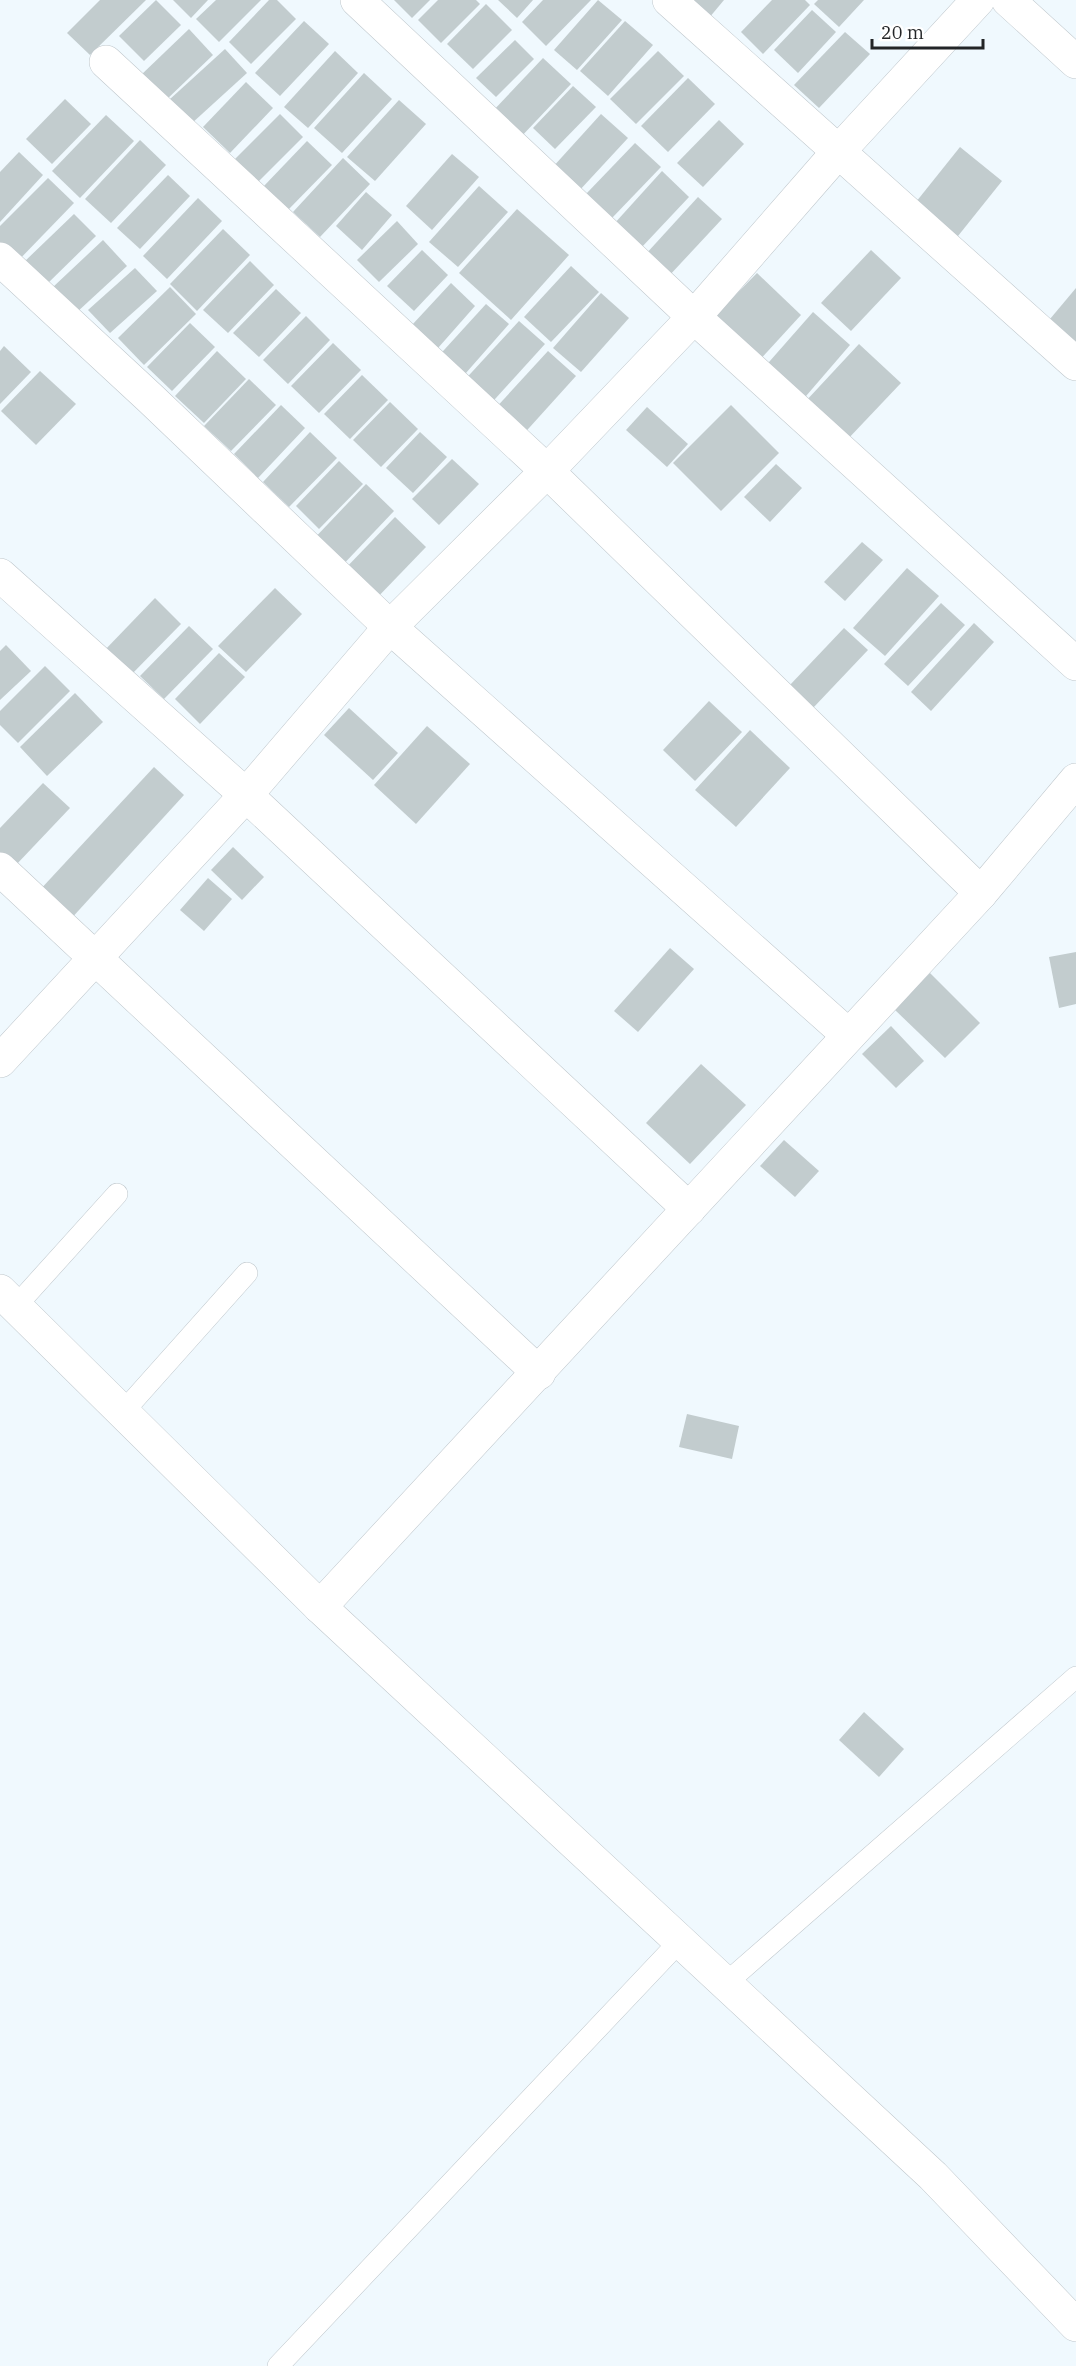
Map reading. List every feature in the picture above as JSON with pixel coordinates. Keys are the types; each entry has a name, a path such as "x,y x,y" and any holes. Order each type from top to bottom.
{"street":[{"path":"357,0 693,317 1076,664"},
{"path":"669,0 1076,364"},
{"path":"0,1061 246,795 390,627 547,471 693,317 838,152 978,0"},
{"path":"1008,0 1076,62"},
{"path":"106,62 547,471 981,893"},
{"path":"0,259 390,627 848,1035"},
{"path":"0,575 246,795 689,1209"},
{"path":"320,1607 981,893 1076,780"},
{"path":"0,869 538,1373"},
{"path":"8,1299 320,1607 933,2176 1076,2325"}],"lane":[{"path":"8,1299 117,1194"},
{"path":"123,1412 247,1273"},
{"path":"725,1983 1076,1677"},
{"path":"278,2366 680,1941"}],"building":[{"path":"100,0 146,0 90,55 67,33"},
{"path":"156,0 181,25 144,61 119,36"},
{"path":"173,0 208,0 191,18"},
{"path":"216,0 261,0 219,42 196,19"},
{"path":"269,0 277,0 296,19 251,64 229,42"},
{"path":"394,0 430,0 412,18"},
{"path":"438,0 476,0 480,4 441,43 418,20"},
{"path":"498,0 533,0 517,18"},
{"path":"543,0 591,0 546,46 522,22"},
{"path":"598,0 622,20 577,70 554,50"},
{"path":"687,0 724,0 709,18"},
{"path":"772,0 805,0 810,5 763,54 741,32"},
{"path":"818,0 864,0 839,27 814,4"},
{"path":"486,4 512,30 473,69 447,44"},
{"path":"812,10 836,32 798,73 774,50"},
{"path":"304,21 329,44 280,96 255,73"},
{"path":"625,21 653,45 608,96 580,71"},
{"path":"189,29 213,55 164,102 140,76"},
{"path":"845,32 870,54 819,108 794,85"},
{"path":"515,40 534,59 496,97 476,78"},
{"path":"225,49 247,73 191,124 169,100"},
{"path":"335,51 358,73 308,128 284,107"},
{"path":"658,51 684,76 636,124 610,99"},
{"path":"543,58 571,84 519,139 491,113"},
{"path":"364,73 392,99 342,153 314,128"},
{"path":"688,78 715,104 668,152 641,126"},
{"path":"246,82 273,108 230,153 203,127"},
{"path":"573,86 596,107 555,149 533,128"},
{"path":"65,99 91,124 52,164 26,139"},
{"path":"399,100 426,124 375,181 347,157"},
{"path":"280,114 303,137 252,188 229,165"},
{"path":"601,114 628,138 578,192 552,168"},
{"path":"106,115 134,141 80,198 52,171"},
{"path":"719,120 744,144 703,187 677,163"},
{"path":"140,140 166,165 111,223 85,199"},
{"path":"307,141 332,165 287,211 263,187"},
{"path":"635,143 661,167 612,218 586,194"},
{"path":"960,147 1002,181 950,246 908,212"},
{"path":"19,152 43,175 0,222 0,172"},
{"path":"452,154 479,177 432,230 406,206"},
{"path":"343,158 370,184 320,237 293,212"},
{"path":"662,171 689,197 641,248 614,224"},
{"path":"168,175 190,196 140,249 117,228"},
{"path":"48,178 74,203 14,265 0,251 0,226"},
{"path":"479,186 508,212 458,267 429,242"},
{"path":"366,192 392,215 362,250 336,226"},
{"path":"698,197 722,219 668,277 645,255"},
{"path":"198,198 222,221 167,279 143,256"},
{"path":"517,209 569,255 511,320 459,273"},
{"path":"74,214 96,236 45,286 23,263"},
{"path":"397,221 418,244 379,282 357,260"},
{"path":"223,229 250,255 197,311 170,284"},
{"path":"103,240 127,266 76,313 52,288"},
{"path":"422,250 448,275 414,311 387,286"},
{"path":"871,250 901,278 851,331 821,303"},
{"path":"250,261 274,285 228,333 203,310"},
{"path":"571,266 599,292 551,342 524,317"},
{"path":"135,268 157,291 110,333 88,310"},
{"path":"757,273 801,315 757,363 711,320"},
{"path":"451,283 475,306 438,348 412,325"},
{"path":"170,287 196,314 144,365 118,338"},
{"path":"1076,288 1076,350 1045,325"},
{"path":"276,289 301,313 259,357 233,333"},
{"path":"601,293 629,318 581,372 553,348"},
{"path":"486,304 509,324 458,382 434,361"},
{"path":"813,312 850,345 800,403 762,370"},
{"path":"306,316 330,340 288,384 263,360"},
{"path":"519,321 545,344 486,409 460,385"},
{"path":"190,323 215,347 172,391 147,367"},
{"path":"333,343 361,370 319,413 291,386"},
{"path":"859,344 901,383 846,441 805,402"},
{"path":"4,346 31,372 0,404 0,351"},
{"path":"217,351 246,379 204,423 175,396"},
{"path":"548,351 576,376 520,438 492,412"},
{"path":"40,371 76,404 36,445 1,411"},
{"path":"362,375 388,400 350,439 324,414"},
{"path":"249,379 276,405 231,451 204,426"},
{"path":"390,402 418,429 381,467 353,440"},
{"path":"281,405 305,428 258,478 234,454"},
{"path":"731,405 779,453 721,511 673,463"},
{"path":"647,407 688,444 667,467 626,430"},
{"path":"310,432 337,458 289,507 263,482"},
{"path":"420,432 447,457 413,493 386,468"},
{"path":"452,459 479,484 439,525 412,499"},
{"path":"339,461 363,484 319,529 296,506"},
{"path":"776,464 802,488 770,522 744,497"},
{"path":"366,484 394,511 337,571 309,544"},
{"path":"395,517 426,547 373,602 341,573"},
{"path":"862,542 883,560 845,601 824,582"},
{"path":"907,568 939,596 885,656 853,628"},
{"path":"275,588 302,614 246,672 218,646"},
{"path":"155,598 181,624 129,677 103,652"},
{"path":"941,603 965,625 908,686 884,664"},
{"path":"974,623 994,642 931,711 911,692"},
{"path":"189,626 213,649 164,699 140,676"},
{"path":"844,628 868,650 813,708 789,686"},
{"path":"6,645 31,671 0,700 0,651"},
{"path":"219,653 245,677 200,724 175,699"},
{"path":"45,666 70,691 18,743 0,725 0,711"},
{"path":"75,693 103,722 47,776 20,747"},
{"path":"709,701 742,732 695,781 663,750"},
{"path":"349,708 398,753 373,780 324,735"},
{"path":"427,726 470,764 416,824 374,785"},
{"path":"750,730 790,768 736,827 695,790"},
{"path":"154,767 184,795 69,921 38,892"},
{"path":"43,783 70,808 15,866 0,852 0,828"},
{"path":"233,847 264,877 242,900 211,870"},
{"path":"208,878 232,899 204,931 180,910"},
{"path":"670,948 694,969 638,1032 614,1011"},
{"path":"1076,952 1076,1004 1059,1008 1049,957"},
{"path":"930,973 980,1023 945,1058 894,1009"},
{"path":"891,1026 924,1061 896,1088 862,1054"},
{"path":"701,1064 746,1105 690,1164 646,1123"},
{"path":"784,1140 819,1171 795,1197 760,1166"},
{"path":"687,1414 739,1426 732,1459 679,1447"},
{"path":"864,1712 904,1749 879,1777 839,1740"}]}
